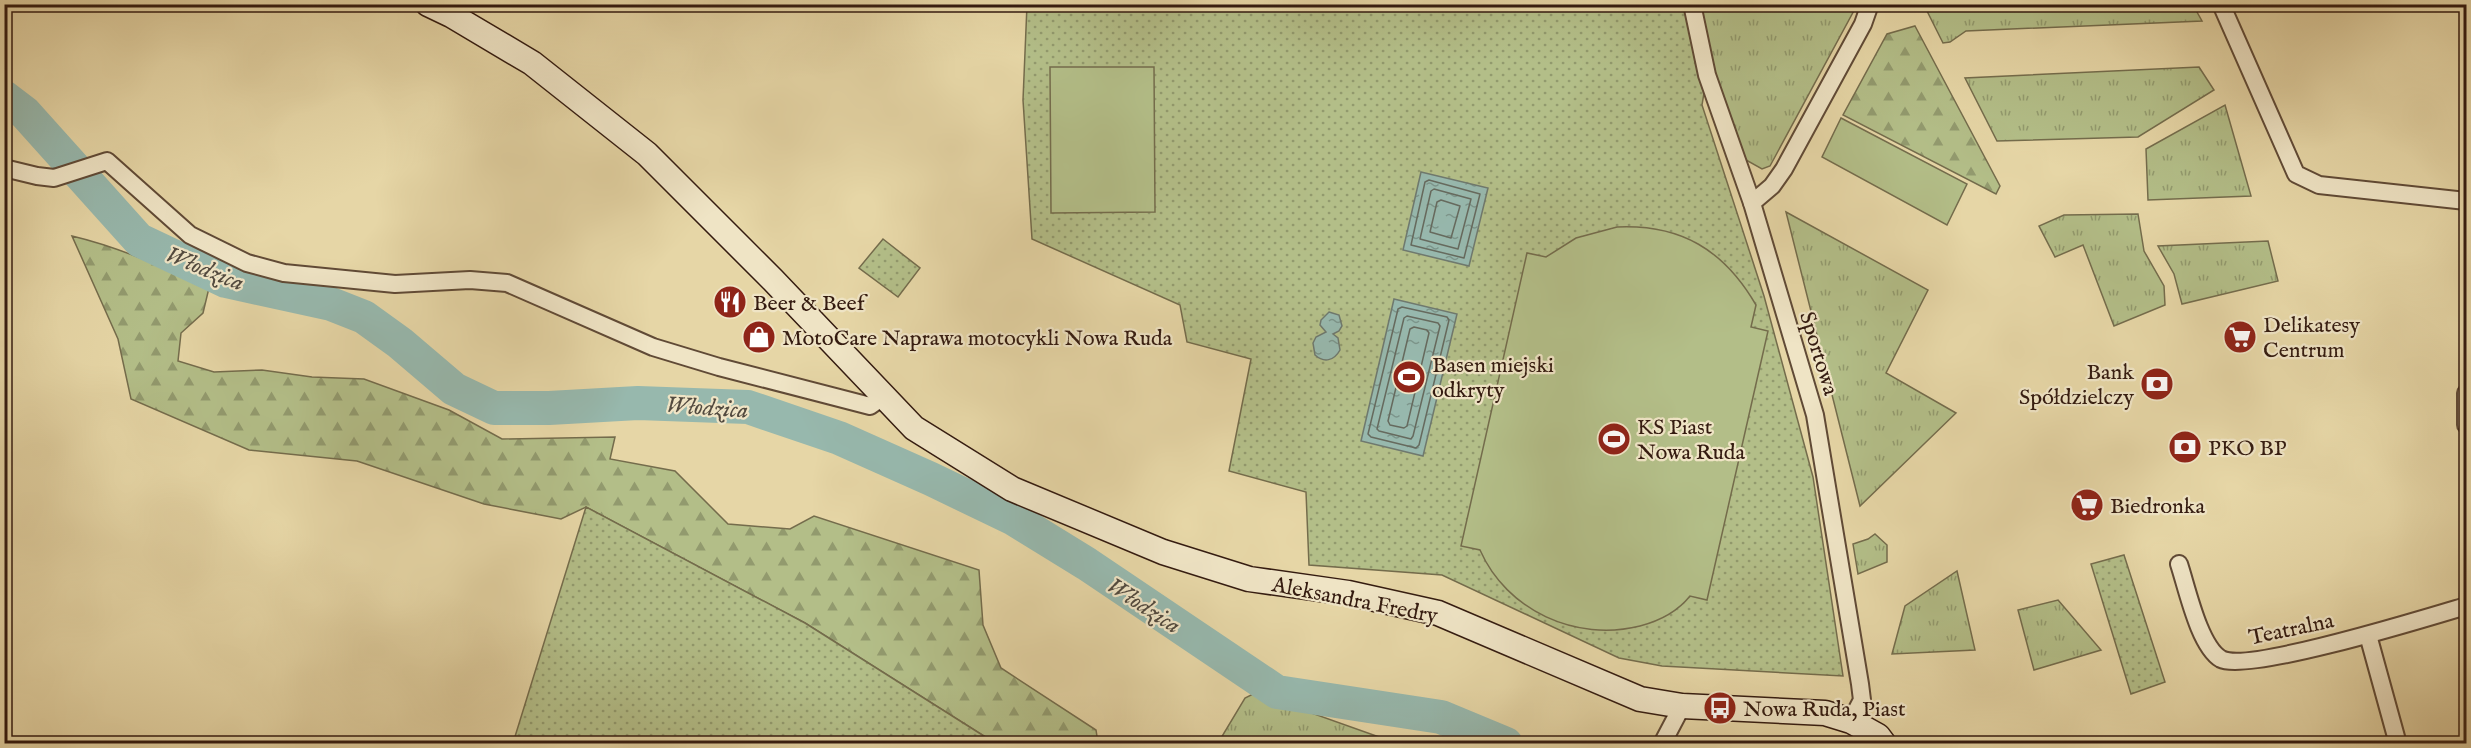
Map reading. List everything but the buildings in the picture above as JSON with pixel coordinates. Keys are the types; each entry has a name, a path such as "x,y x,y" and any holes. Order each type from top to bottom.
{"street":[{"name":"Aleksandra Fredry","path":"428,4 532,63 647,154 802,309 883,398 914,428 1012,489 1163,552 1248,579 1348,593 1438,613 1640,699 1682,706 1825,713 1851,722 1878,736 1884,744"},
{"name":"Sportowa","path":"1692,4 1707,75 1752,203 1815,415 1862,700 1851,722"},
{"path":"1752,203 1772,186 1784,169 1863,24 1870,4"},
{"path":"2221,4 2296,174 2319,185 2466,201"},
{"path":"4,168 54,178 107,161 190,235 247,264 284,273 395,284 470,280 507,283 653,347 719,367 870,406 883,398"},
{"path":"2466,393 2466,425"},
{"name":"Teatralna","path":"2179,564 2205,643 2222,659 2247,662 2368,635 2466,606"},
{"name":"Teatralna","path":"2368,635 2398,744"},
{"path":"1662,744 1682,706"}],"green space":[{"path":"1738,4 1857,5 1770,166 1762,169 1746,160 1740,146 1735,148 1699,9"},
{"path":"1027,5 1692,5 1707,75 1702,105 1764,296 1813,477 1843,676 1662,666 1619,658 1442,575 1309,565 1306,492 1229,471 1251,359 1187,342 1180,305 1032,239 1023,100"},
{"path":"1924,5 2193,5 2202,21 1966,31 1950,42 1943,43"},
{"path":"1915,26 2000,186 1996,194 1843,115 1887,34"},
{"path":"1050,67 1154,67 1155,212 1051,213"},
{"path":"2199,67 2214,90 2138,137 1997,141 1965,78"},
{"path":"2225,105 2251,196 2148,200 2146,149"},
{"path":"1841,118 1967,184 1947,225 1822,157"},
{"path":"1786,212 1928,290 1886,373 1956,413 1860,506"},
{"path":"2138,214 2144,251 2164,286 2165,305 2114,326 2083,245 2055,257 2039,226 2064,215"},
{"name":"KS Piast Nowa Ruda","path":"1617,227 1661,230 1681,236 1715,255 1730,269 1756,305 1751,327 1768,331 1707,600 1690,596 1668,615 1640,626 1616,630 1568,625 1546,617 1507,590 1492,571 1480,550 1461,546 1527,253 1546,257 1576,238"},
{"path":"72,236 142,258 209,288 203,313 181,333 178,361 214,372 262,370 312,377 364,379 449,410 502,439 615,437 610,459 675,471 728,524 790,529 814,516 979,570 983,625 1001,668 1096,730 1098,743 995,743 805,623 586,507 561,519 484,504 357,461 249,450 131,399 118,339"},
{"path":"883,239 920,268 898,297 859,268"},
{"path":"2268,241 2278,281 2182,304 2174,274 2158,246"},
{"path":"586,507 805,623 995,743 513,743"},
{"path":"1875,534 1887,545 1887,562 1858,574 1853,544"},
{"path":"2124,555 2165,682 2131,694 2091,564"},
{"path":"1957,571 1975,650 1892,654 1905,606"},
{"path":"2058,600 2101,650 2034,670 2018,610"},
{"path":"1255,693 1396,743 1218,743 1245,698"}],"water":[{"path":"1421,172 1488,188 1469,266 1403,250"},
{"name":"Basen miejski odkryty","path":"1394,299 1457,314 1423,456 1361,441"},
{"path":"1329,312 1339,315 1342,326 1333,334 1338,338 1340,350 1332,359 1325,360 1315,355 1313,343 1316,337 1326,332 1320,325 1321,320"}],"waterway":[{"name":"Włodzica","path":"4,97 25,113 139,240 226,281 331,304 364,317 400,343 454,389 494,408 549,408 638,403 748,407 839,438 1014,519 1087,564 1277,692 1441,717 1506,744"}],"place":[{"name":"Beer & Beef","path":"730,302"},
{"name":"MotoCare Naprawa motocykli Nowa Ruda","path":"759,337"},
{"name":"Delikatesy Centrum","path":"2240,337"},
{"name":"Basen miejski odkryty","path":"1409,377"},
{"name":"Bank Spółdzielczy","path":"2157,384"},
{"name":"KS Piast Nowa Ruda","path":"1614,439"},
{"name":"PKO BP","path":"2185,447"},
{"name":"Biedronka","path":"2087,505"},
{"name":"Nowa Ruda, Piast","path":"1720,708"}]}
